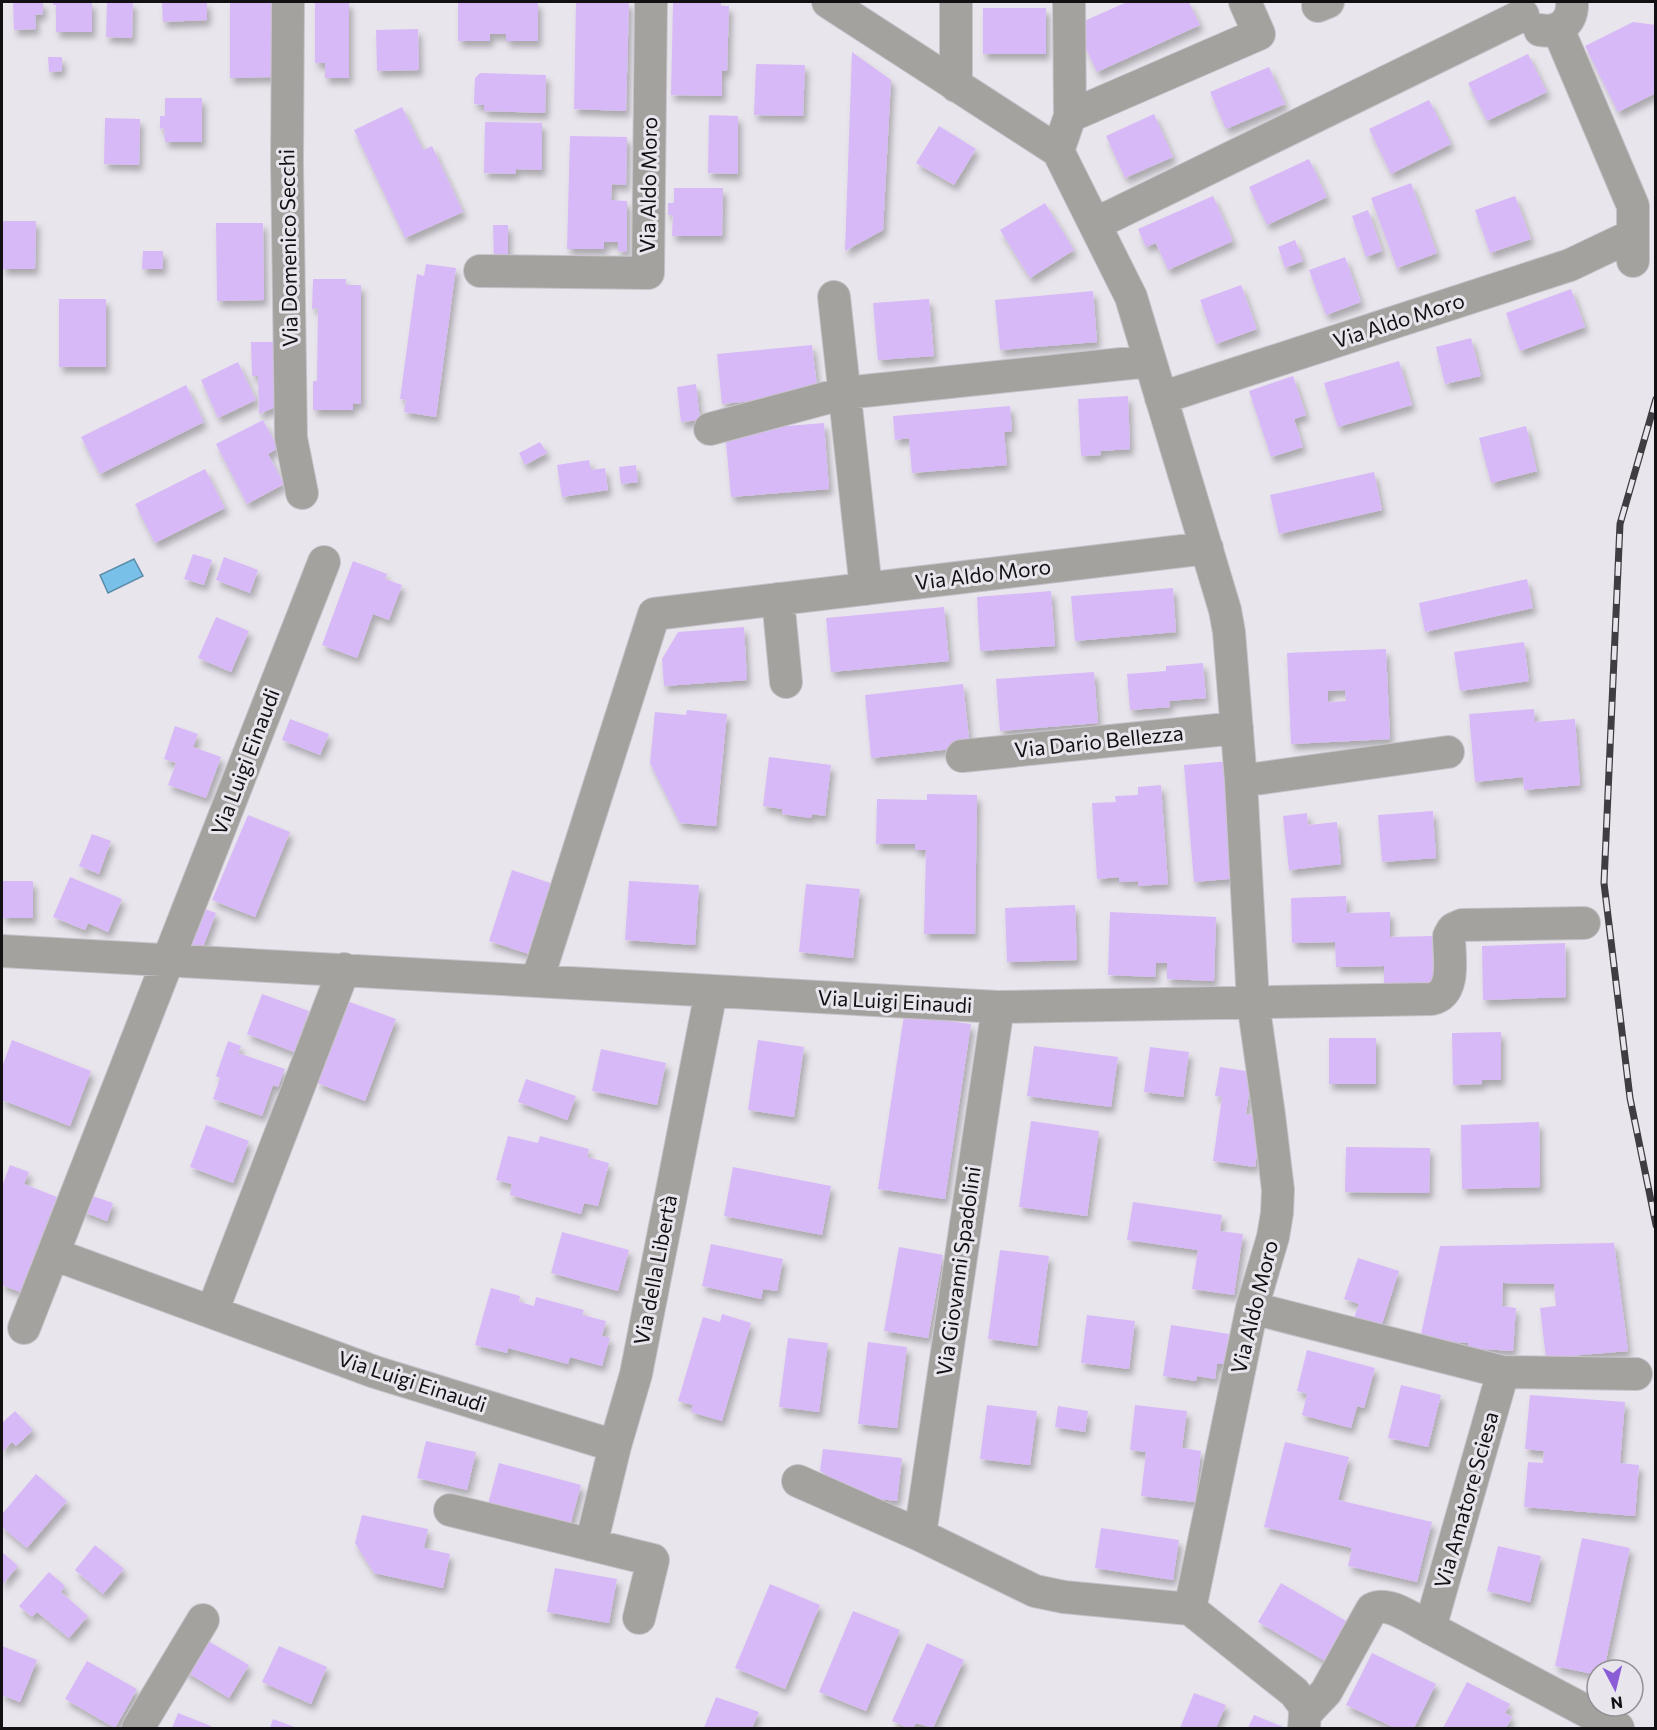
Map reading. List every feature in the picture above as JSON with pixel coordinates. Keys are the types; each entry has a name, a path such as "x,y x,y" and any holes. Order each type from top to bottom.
{"street":[{"name":"Via Domenico Secchi","path":"288,2 287,163 291,438 302,493"},
{"name":"Via Aldo Moro","path":"480,271 648,273 651,2"},
{"path":"956,2 956,86"},
{"path":"845,7 956,86 1058,151 1070,116 1069,2"},
{"path":"1070,116 1259,34 1245,2"},
{"name":"Via Aldo Moro","path":"1095,224 1523,8 1528,22 1542,31 1550,31 1565,15 1633,206 1633,248 1570,265 1161,398"},
{"name":"Via Aldo Moro","path":"1058,151 1131,297 1227,620 1237,728 1253,1002 1269,1115 1278,1202 1273,1237 1251,1308 1190,1609"},
{"path":"834,297 866,589"},
{"path":"710,429 844,393 1150,361"},
{"name":"Via Aldo Moro","path":"537,981 654,614 1207,548"},
{"name":"Via Luigi Einaudi","path":"24,1328 324,562"},
{"path":"777,599 786,682"},
{"name":"Via Dario Bellezza","path":"962,756 1237,728"},
{"path":"1241,781 1448,752"},
{"path":"1253,1002 1439,998 1445,993 1449,984 1449,936 1453,929 1462,926 1584,923"},
{"name":"Via Luigi Einaudi","path":"2,951 998,1007 1253,1002"},
{"path":"212,1312 344,969"},
{"name":"Via della Libertà","path":"591,1545 615,1446 636,1374 711,992"},
{"name":"Via Giovanni Spadolini","path":"920,1535 998,1007"},
{"name":"Via Luigi Einaudi","path":"53,1254 375,1372 615,1446"},
{"path":"1251,1308 1503,1372 1636,1374"},
{"name":"Via Amatore Sciesa","path":"1430,1628 1503,1372"},
{"path":"798,1481 920,1535 1035,1591 1064,1597 1190,1609 1294,1692 1304,1706 1305,1721"},
{"path":"450,1510 653,1560 639,1618"},
{"path":"1305,1721 1326,1692 1372,1609 1377,1606 1387,1606 1618,1728"},
{"path":"138,1728 203,1620"}],"water":[{"path":"134,559 143,576 108,593 100,575"}],"building":[{"path":"13,2 43,2 43,14 35,15 36,29 14,30"},
{"path":"53,2 92,2 92,32 56,32 56,5 53,5"},
{"path":"107,2 133,2 132,38 106,37"},
{"path":"162,2 207,2 207,20 163,22"},
{"path":"230,2 273,2 273,77 230,78"},
{"path":"315,2 349,2 349,78 325,78 325,63 315,63"},
{"path":"458,2 538,2 538,41 506,41 506,34 490,34 490,41 458,41"},
{"path":"576,2 629,2 626,111 574,109"},
{"path":"673,2 721,2 721,6 729,6 727,71 722,71 722,96 671,95"},
{"path":"1127,2 1189,2 1200,25 1097,72 1075,25"},
{"path":"983,8 1046,8 1046,54 983,54"},
{"path":"1633,22 1656,25 1656,93 1618,112 1585,46"},
{"path":"418,29 419,70 377,71 376,30"},
{"path":"852,52 891,80 883,230 845,251"},
{"path":"1528,54 1547,92 1487,121 1468,83"},
{"path":"48,57 62,57 62,71 49,72"},
{"path":"756,64 805,65 803,116 754,115"},
{"path":"1269,67 1285,104 1226,129 1210,92"},
{"path":"480,73 546,75 545,113 484,111 484,105 474,104 475,78"},
{"path":"165,98 202,98 202,142 165,142 164,128 160,129 160,116 165,116"},
{"path":"1429,100 1451,144 1391,174 1369,129"},
{"path":"402,107 423,150 432,146 463,212 405,238 354,130"},
{"path":"1154,114 1173,157 1125,178 1106,136"},
{"path":"709,115 738,116 738,174 708,173"},
{"path":"105,118 140,119 139,165 104,164"},
{"path":"485,122 542,123 542,170 516,169 515,174 484,173"},
{"path":"939,126 976,149 954,185 916,163"},
{"path":"570,136 627,137 626,185 612,184 611,200 627,201 627,252 618,251 618,242 604,242 604,249 567,249"},
{"path":"1309,159 1327,197 1267,225 1249,187"},
{"path":"1411,183 1437,253 1397,268 1371,198"},
{"path":"674,188 723,188 722,236 672,236 673,215 668,215 668,203 674,203"},
{"path":"1213,196 1233,241 1168,270 1156,243 1146,247 1138,229"},
{"path":"1515,196 1531,239 1490,253 1475,210"},
{"path":"1045,203 1074,250 1030,278 1000,230"},
{"path":"1368,210 1382,251 1366,257 1352,216"},
{"path":"2,221 36,221 35,269 2,269"},
{"path":"216,223 263,223 264,300 217,301"},
{"path":"493,225 508,225 508,259 494,259"},
{"path":"1295,240 1303,261 1285,268 1278,247"},
{"path":"143,251 163,251 163,269 142,269"},
{"path":"1345,257 1361,302 1326,315 1309,270"},
{"path":"426,264 456,268 436,417 404,412 406,400 400,399 417,274 424,276"},
{"path":"313,279 346,279 346,285 361,285 361,404 353,403 353,410 313,410 313,381 317,381 318,308 312,309"},
{"path":"1241,285 1257,329 1216,344 1200,300"},
{"path":"1571,289 1585,327 1520,351 1506,313"},
{"path":"1093,291 1097,342 1000,350 995,300"},
{"path":"59,299 106,299 106,367 59,367"},
{"path":"929,299 934,356 878,360 873,303"},
{"path":"1471,338 1481,376 1445,384 1436,347"},
{"path":"251,342 278,342 280,405 259,414 258,376 252,376"},
{"path":"812,345 818,394 722,404 717,354"},
{"path":"1399,361 1412,405 1338,427 1324,383"},
{"path":"238,362 256,400 218,418 201,380"},
{"path":"1293,376 1306,415 1294,419 1303,447 1271,457 1249,391"},
{"path":"696,384 700,420 681,422 677,387"},
{"path":"186,385 204,422 100,474 81,437"},
{"path":"1128,396 1130,449 1100,451 1101,455 1081,456 1078,399"},
{"path":"1010,406 1012,431 1004,432 1007,465 912,473 909,438 895,440 893,416"},
{"path":"263,420 278,448 268,454 284,484 247,504 216,444"},
{"path":"824,423 829,489 731,497 725,431"},
{"path":"1526,426 1537,471 1491,483 1479,438"},
{"path":"540,442 547,453 525,465 519,453"},
{"path":"589,460 591,470 605,468 608,490 562,497 557,465"},
{"path":"636,465 638,482 621,484 619,467"},
{"path":"205,469 225,508 155,543 135,504"},
{"path":"1374,472 1382,510 1279,534 1270,495"},
{"path":"193,554 212,560 204,585 184,579"},
{"path":"224,557 258,570 250,593 216,580"},
{"path":"353,561 387,574 385,579 402,585 389,620 373,614 357,658 322,645"},
{"path":"1527,579 1533,608 1425,632 1419,603"},
{"path":"1173,588 1176,632 1075,641 1071,596"},
{"path":"1051,591 1055,646 980,651 977,597"},
{"path":"944,607 949,661 831,672 826,618"},
{"path":"216,617 249,631 231,672 198,658"},
{"path":"744,627 747,680 664,686 662,659 678,632"},
{"path":"1524,642 1529,681 1460,691 1454,652"},
{"path":"1386,649 1390,739 1291,744 1287,653","holes":["1345,690 1346,701 1328,702 1328,691"]},
{"path":"1203,663 1206,698 1169,701 1170,707 1130,710 1127,674 1166,671 1166,666"},
{"path":"1094,672 1098,723 1000,731 996,679"},
{"path":"963,684 970,747 871,758 865,695"},
{"path":"1534,709 1535,722 1575,719 1580,785 1524,790 1523,777 1475,782 1469,714"},
{"path":"687,710 727,714 716,826 680,823 650,763 655,712 686,715"},
{"path":"290,719 329,734 320,755 282,740"},
{"path":"175,726 198,734 193,747 221,757 206,798 168,785 176,763 164,759"},
{"path":"769,757 831,765 825,816 812,814 811,818 782,814 782,809 763,806"},
{"path":"1230,761 1240,878 1194,882 1184,765"},
{"path":"1161,785 1168,884 1138,886 1138,881 1119,882 1119,877 1097,879 1092,803 1116,802 1115,796 1138,795 1138,787"},
{"path":"927,794 977,795 975,934 924,934 926,850 915,850 915,844 876,844 877,799 927,800"},
{"path":"1433,811 1436,858 1382,862 1378,815"},
{"path":"1307,813 1308,825 1337,822 1341,864 1289,870 1283,816"},
{"path":"248,815 290,832 255,917 212,900"},
{"path":"92,834 111,841 99,874 79,866"},
{"path":"512,870 556,885 532,955 489,941"},
{"path":"70,877 122,899 108,932 88,923 85,930 53,917"},
{"path":"2,881 33,881 33,918 2,918"},
{"path":"629,881 699,885 695,945 625,940"},
{"path":"806,884 860,889 853,958 799,952"},
{"path":"1346,896 1347,913 1390,912 1390,937 1432,936 1433,983 1384,984 1384,966 1336,967 1335,942 1292,943 1291,898"},
{"path":"1075,905 1077,960 1007,962 1005,908"},
{"path":"199,907 216,913 203,947 190,947"},
{"path":"1110,912 1216,917 1214,981 1167,979 1167,963 1156,963 1155,977 1108,975"},
{"path":"1565,943 1566,997 1483,1000 1482,946"},
{"path":"262,994 309,1011 294,1052 247,1034"},
{"path":"347,1001 396,1019 365,1101 317,1083"},
{"path":"904,1015 971,1024 945,1199 878,1189"},
{"path":"1501,1032 1501,1080 1482,1080 1482,1084 1453,1085 1452,1033"},
{"path":"1329,1038 1376,1038 1376,1084 1329,1084"},
{"path":"12,1040 91,1071 70,1126 2,1100 2,1067"},
{"path":"758,1040 804,1047 794,1117 748,1110"},
{"path":"228,1041 241,1046 238,1053 285,1069 278,1087 273,1085 262,1116 213,1099 220,1078 216,1076"},
{"path":"1034,1046 1118,1057 1111,1107 1027,1096"},
{"path":"1150,1047 1189,1052 1183,1097 1144,1092"},
{"path":"601,1049 666,1063 657,1105 592,1091"},
{"path":"1220,1067 1252,1072 1246,1114 1262,1116 1255,1167 1213,1161 1222,1097 1215,1096"},
{"path":"526,1079 576,1096 567,1120 518,1102"},
{"path":"1031,1121 1099,1131 1087,1216 1019,1207"},
{"path":"1539,1122 1540,1187 1462,1189 1461,1125"},
{"path":"206,1125 249,1141 233,1183 190,1167"},
{"path":"508,1136 538,1143 540,1136 589,1149 587,1157 609,1163 598,1206 584,1203 581,1214 510,1195 512,1184 496,1180"},
{"path":"1346,1147 1430,1148 1429,1193 1345,1192"},
{"path":"10,1165 29,1172 24,1184 57,1197 20,1292 2,1285 2,1186"},
{"path":"733,1167 831,1186 822,1235 724,1216"},
{"path":"87,1194 113,1203 107,1221 81,1211"},
{"path":"1133,1202 1222,1215 1220,1231 1243,1234 1234,1295 1192,1289 1198,1250 1127,1240"},
{"path":"562,1232 629,1250 618,1291 551,1273"},
{"path":"1614,1243 1628,1351 1546,1358 1540,1308 1556,1306 1554,1284 1503,1283 1502,1306 1516,1308 1513,1351 1469,1348 1468,1343 1420,1339 1440,1246"},
{"path":"711,1244 783,1259 777,1291 763,1289 761,1299 702,1286"},
{"path":"899,1247 943,1255 928,1338 884,1331"},
{"path":"1000,1250 1049,1256 1037,1346 988,1339"},
{"path":"1358,1258 1399,1271 1381,1327 1354,1318 1359,1304 1344,1299"},
{"path":"491,1288 520,1296 519,1302 534,1306 536,1297 584,1310 582,1315 606,1321 602,1336 610,1338 602,1366 570,1357 568,1364 508,1348 507,1353 475,1345"},
{"path":"722,1314 751,1323 722,1421 691,1412 693,1405 678,1401 703,1317 720,1322"},
{"path":"1087,1315 1135,1321 1129,1369 1081,1363"},
{"path":"1171,1325 1229,1334 1224,1364 1217,1364 1215,1379 1197,1376 1196,1381 1163,1376"},
{"path":"788,1338 828,1343 819,1412 779,1407"},
{"path":"868,1342 907,1347 897,1428 858,1424"},
{"path":"1307,1350 1375,1368 1364,1408 1357,1406 1351,1428 1302,1415 1307,1394 1297,1391"},
{"path":"1401,1385 1441,1395 1428,1447 1388,1438"},
{"path":"1530,1395 1625,1402 1620,1463 1639,1465 1635,1516 1524,1507 1528,1462 1543,1463 1544,1451 1525,1449"},
{"path":"987,1405 1037,1411 1030,1465 980,1459"},
{"path":"1135,1405 1187,1411 1182,1448 1201,1451 1195,1502 1141,1496 1146,1452 1130,1450"},
{"path":"1058,1406 1088,1411 1085,1432 1055,1427"},
{"path":"15,1411 33,1430 16,1446 12,1442 2,1452 2,1423"},
{"path":"426,1441 476,1452 467,1490 417,1478"},
{"path":"1285,1442 1349,1457 1338,1500 1432,1522 1417,1582 1348,1566 1352,1548 1264,1527"},
{"path":"823,1449 902,1458 897,1501 863,1497 820,1471"},
{"path":"499,1463 581,1485 570,1526 488,1504"},
{"path":"36,1474 67,1501 27,1548 2,1527 2,1514"},
{"path":"362,1515 428,1529 424,1548 450,1554 443,1588 374,1573 355,1543"},
{"path":"1101,1528 1179,1540 1173,1580 1095,1568"},
{"path":"1582,1538 1630,1548 1607,1658 1585,1658 1585,1672 1555,1666"},
{"path":"95,1545 124,1569 103,1594 75,1570"},
{"path":"1498,1546 1541,1556 1530,1602 1487,1591"},
{"path":"2,1552 18,1566 2,1585"},
{"path":"555,1568 617,1579 609,1623 547,1612"},
{"path":"49,1572 65,1586 61,1592 88,1616 69,1638 37,1612 32,1617 19,1606"},
{"path":"1281,1583 1353,1625 1330,1664 1258,1622"},
{"path":"770,1584 820,1605 785,1689 735,1668"},
{"path":"853,1611 900,1630 866,1711 819,1692"},
{"path":"203,1638 249,1665 229,1698 183,1670"},
{"path":"927,1643 964,1660 933,1728 916,1723 913,1728 908,1728 892,1721"},
{"path":"2,1646 37,1660 20,1702 2,1695"},
{"path":"279,1646 327,1667 311,1704 262,1682"},
{"path":"1372,1653 1436,1684 1414,1728 1395,1728 1346,1705"},
{"path":"87,1661 137,1689 115,1728 65,1699"},
{"path":"1467,1682 1510,1704 1505,1713 1512,1717 1506,1728 1443,1728"},
{"path":"1194,1693 1226,1705 1216,1728 1180,1728"},
{"path":"716,1697 759,1712 752,1728 704,1728"},
{"path":"178,1713 211,1726 210,1728 172,1728"},
{"path":"1254,1715 1286,1728 1248,1728"},
{"path":"273,1719 297,1728 270,1728"}],"railway":[{"path":"1656,399 1620,524 1604,883 1630,1098 1656,1225"}]}
